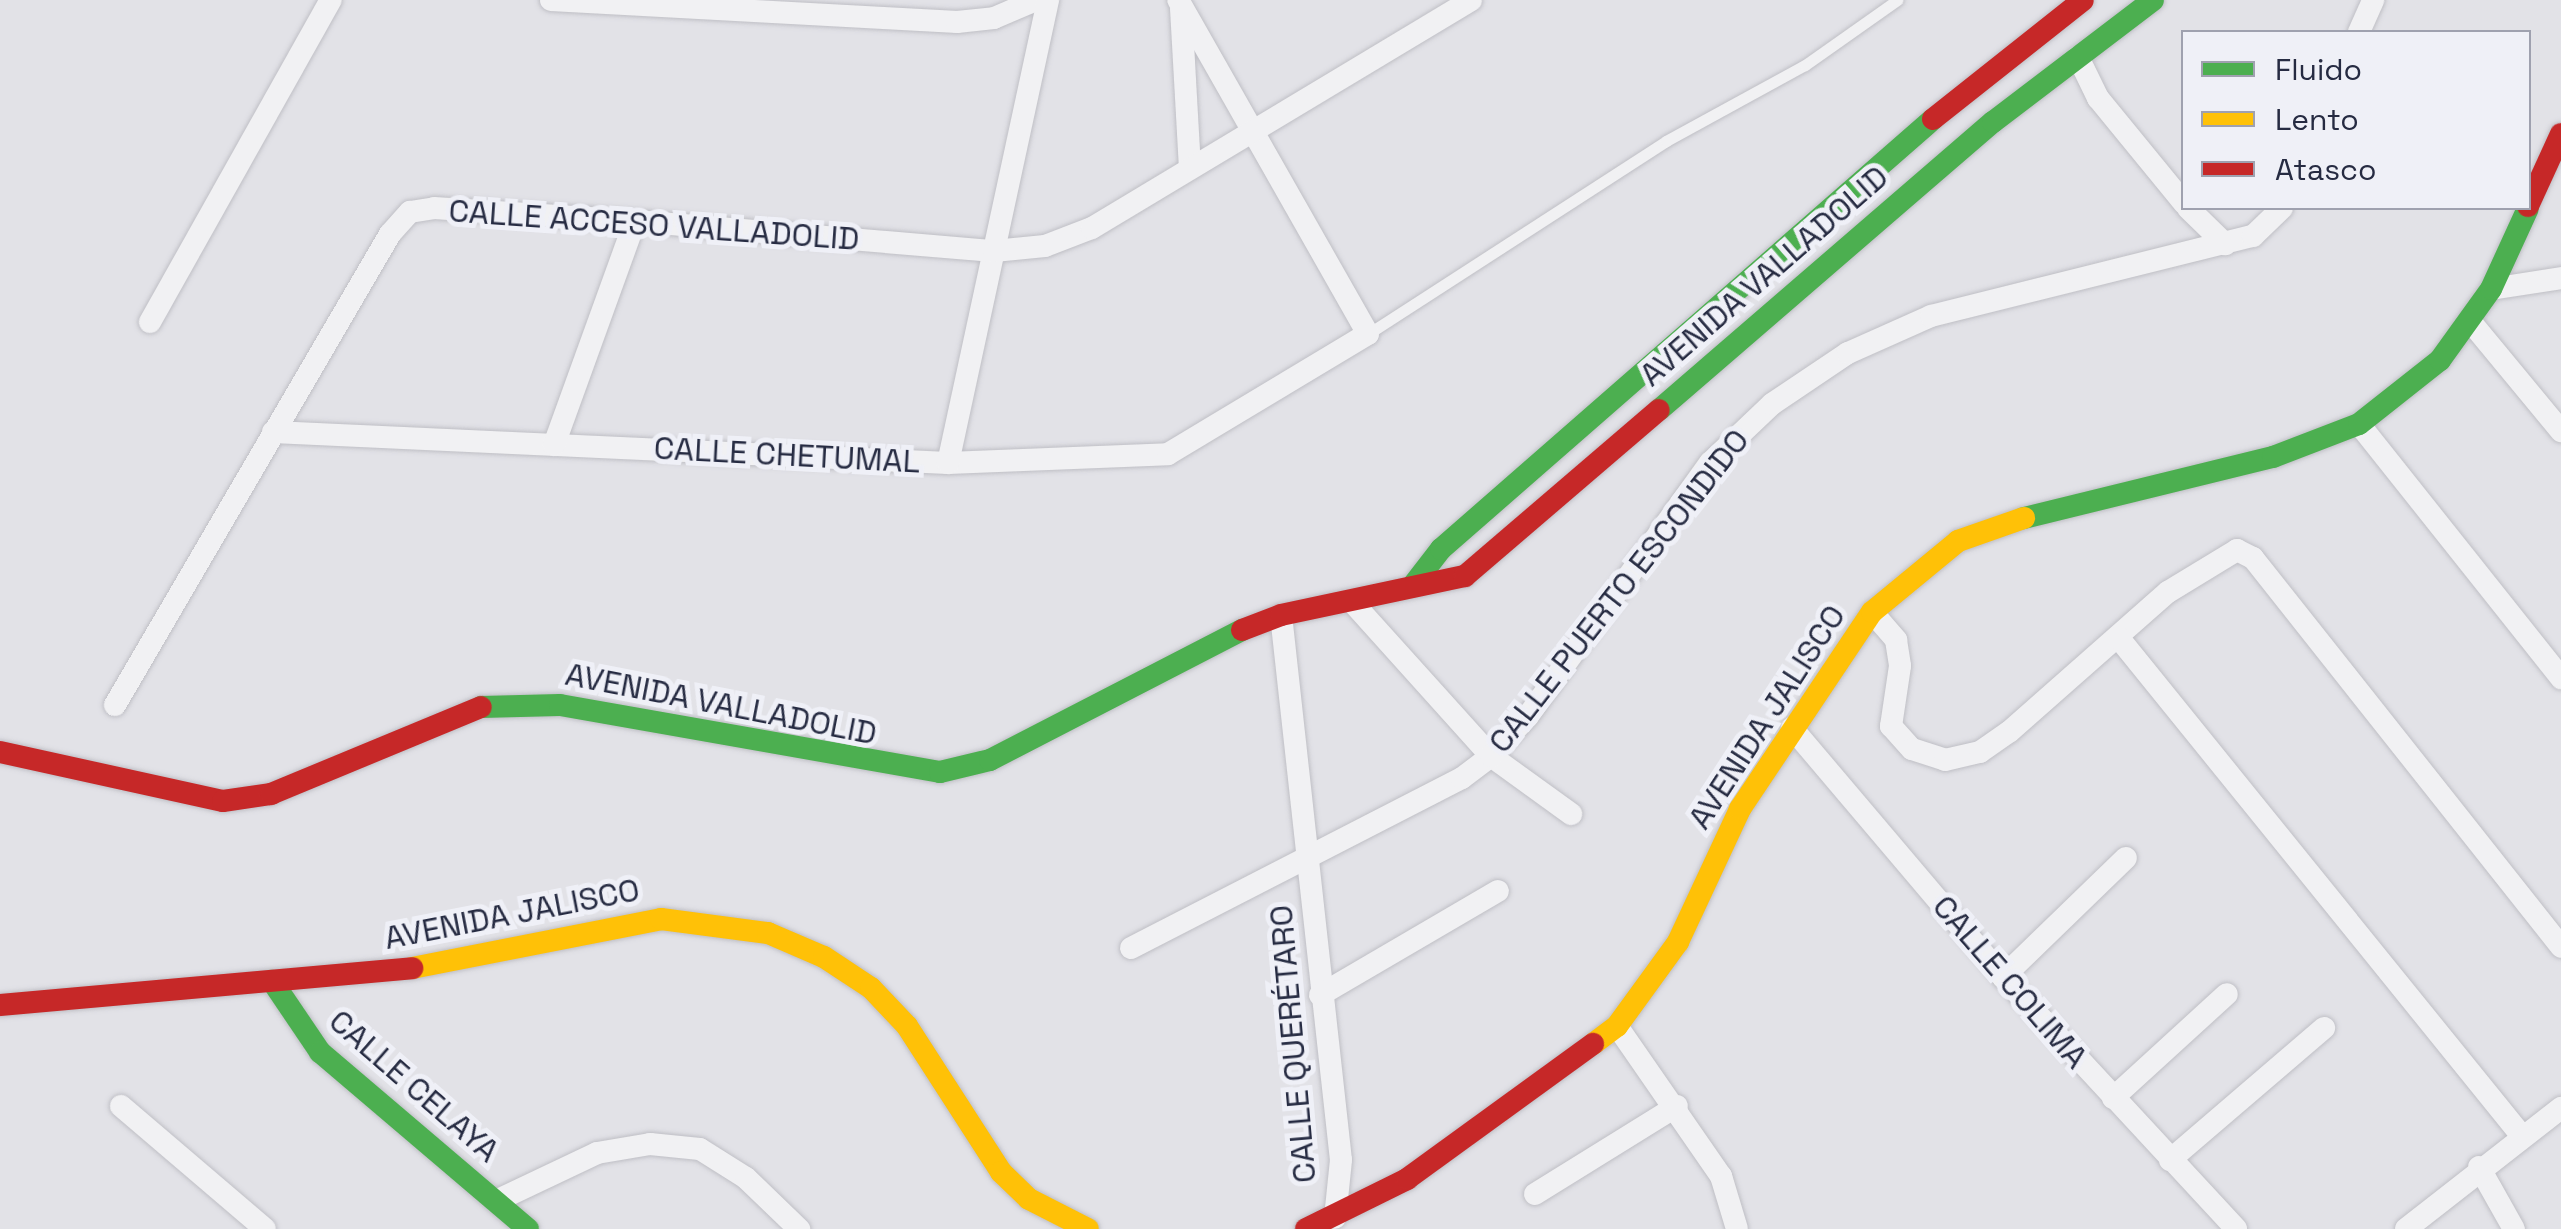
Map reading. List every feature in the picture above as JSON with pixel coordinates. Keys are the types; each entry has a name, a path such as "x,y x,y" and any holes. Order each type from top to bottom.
{"street":[{"path":"150,322 330,0"},
{"path":"551,0 774,5 956,22 990,9 1036,0"},
{"name":"CALLE CHETUMAL","path":"274,432 948,463 1048,0"},
{"name":"CALLE ACCESO VALLADOLID","path":"115,705 274,432 410,212 434,208 634,221 994,252 1045,246 1092,228 1255,126 1471,0"},
{"name":"AVENIDA VALLADOLID","path":"1414,584 1441,549 1955,98 2083,0"},
{"name":"AVENIDA VALLADOLID","path":"0,752 223,801 271,794 467,709 510,702 560,705 837,760 940,772 990,760 1135,679 1282,615 1354,604 1414,584 1440,585 1465,576 1993,122 2153,0"},
{"path":"2360,30 2373,0"},
{"path":"948,463 1168,454 1368,334 1255,126 1180,2"},
{"path":"1180,2 1190,168"},
{"path":"2078,57 2098,98 2181,200"},
{"name":"AVENIDA JALISCO","path":"2531,200 2561,134"},
{"path":"2190,210 2225,244"},
{"name":"CALLE PUERTO ESCONDIDO","path":"1132,948 1308,853 1462,778 1491,756 1528,716 1710,463 1772,404 1848,353 1932,316 2253,236 2280,210"},
{"name":"AVENIDA JALISCO","path":"1306,1229 1334,1223 1407,1180 1617,1026 1678,942 1740,809 1792,728 1872,612 1922,566 1974,535 2273,458 2359,424 2402,396 2470,321 2490,289 2527,210"},
{"path":"554,445 634,221"},
{"path":"2490,289 2561,278"},
{"path":"2470,321 2561,431"},
{"path":"2359,424 2561,678"},
{"path":"1872,612 1896,640 1900,666 1891,726 1912,749 1944,760 1980,752 2010,732 2168,592 2237,550 2252,558 2561,948"},
{"path":"1354,604 1491,756 1571,814"},
{"name":"CALLE QUERÉTARO","path":"1282,615 1340,1160 1334,1223"},
{"path":"2118,637 2522,1135"},
{"name":"CALLE COLIMA","path":"1792,728 2003,976 2236,1229"},
{"path":"2003,976 2126,858"},
{"path":"1320,994 1498,891"},
{"name":"AVENIDA JALISCO","path":"0,1005 388,972 661,919 768,933 824,957 870,988 907,1026 1001,1172 1029,1198 1088,1229"},
{"name":"CALLE CELAYA","path":"272,981 320,1052 528,1229"},
{"path":"2113,1098 2227,994"},
{"path":"1617,1026 1678,1106 1721,1176 1737,1229"},
{"path":"2170,1160 2324,1028"},
{"path":"121,1106 265,1229"},
{"path":"1535,1194 1678,1106"},
{"path":"2406,1229 2479,1168 2561,1108"},
{"path":"496,1201 598,1154 650,1144 700,1149 746,1178 799,1229"},
{"path":"2479,1168 2514,1229"}],"lane":[{"path":"1368,334 1666,141 1804,65 1897,0"}],"traffic: fast":[{"path":"1659,410 1993,122 2153,0"},
{"path":"1414,584 1441,549 1933,119"},
{"path":"2024,518 2273,457 2359,424 2440,360 2491,289 2527,210"},
{"path":"481,707 560,705 940,772 990,760 1242,630"},
{"path":"272,981 320,1052 528,1229"}],"traffic: slow":[{"path":"1593,1044 1617,1026 1678,942 1740,809 1872,612 1958,541 2024,518"},
{"path":"412,968 661,919 768,933 824,957 871,988 907,1026 1001,1172 1029,1199 1088,1229"}],"traffic: jam":[{"path":"1933,119 2083,0"},
{"path":"2531,199 2561,134"},
{"path":"1242,630 1281,615 1465,576 1659,410"},
{"path":"0,752 223,801 271,794 481,707"},
{"path":"0,1005 412,968"},
{"path":"1306,1229 1407,1179 1593,1044"}]}
